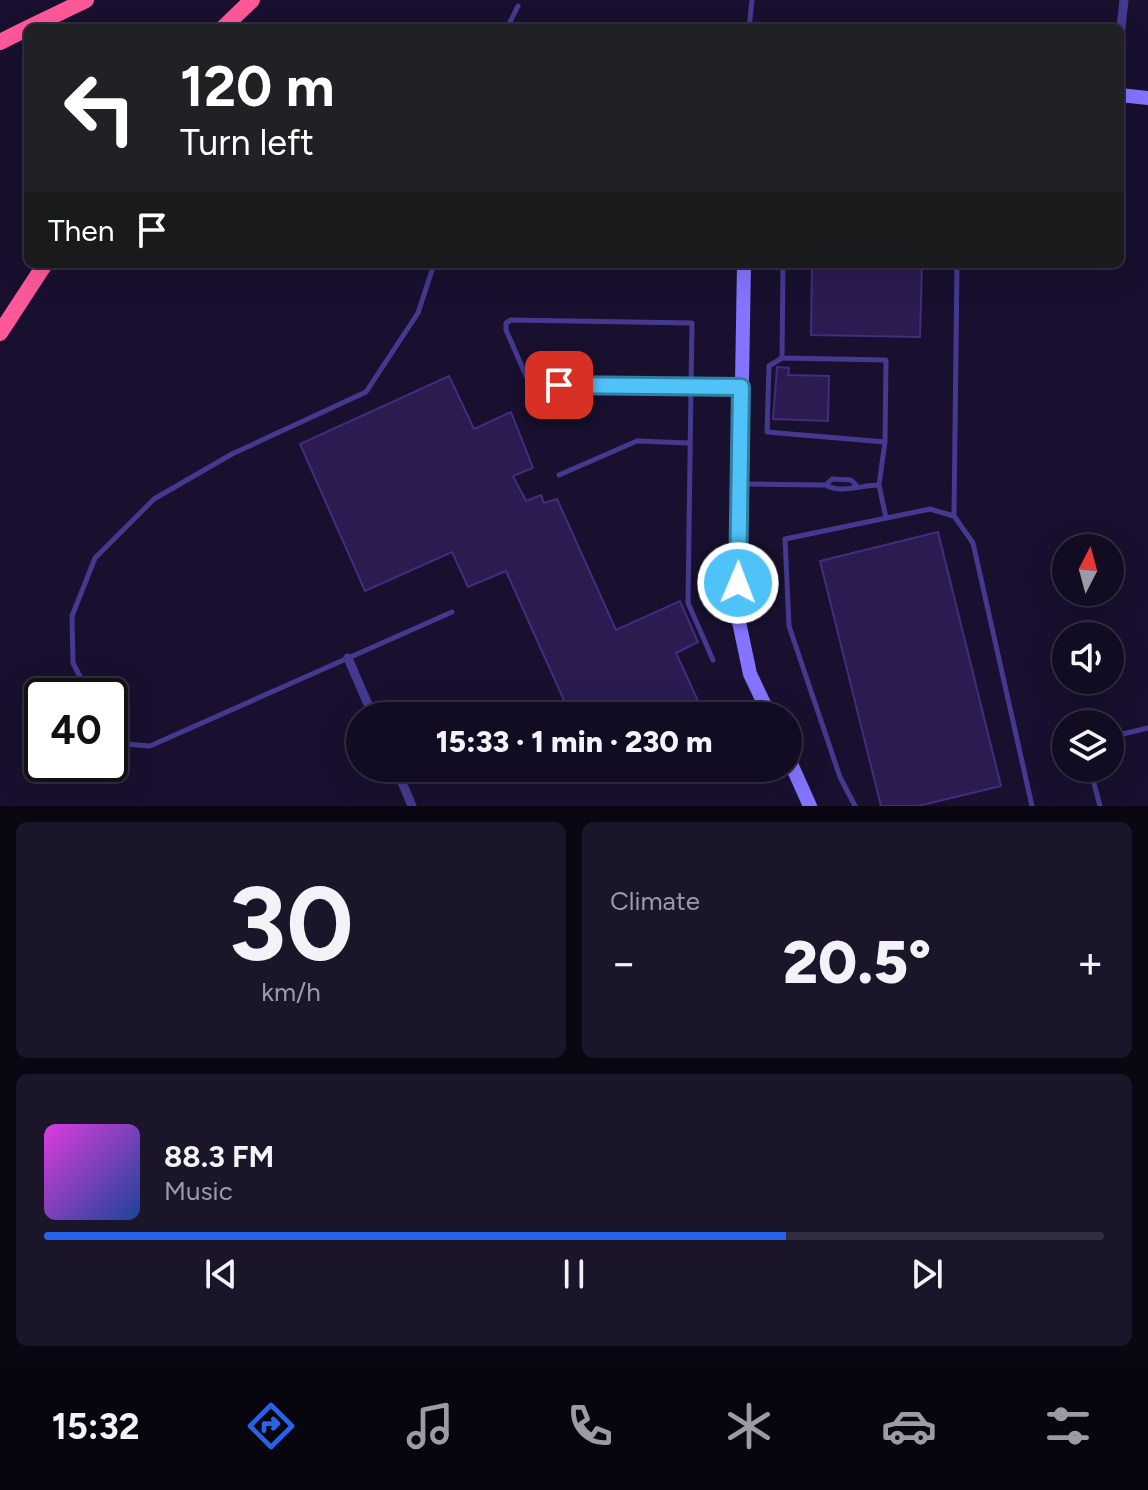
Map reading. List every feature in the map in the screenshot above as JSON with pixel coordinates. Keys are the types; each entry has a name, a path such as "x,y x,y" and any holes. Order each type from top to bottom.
{"highway":[{"path":"36,24 86,0"},
{"path":"227,24 252,0"},
{"path":"0,42 24,30"},
{"path":"0,333 42,268"}],"street":[{"path":"1121,24 1124,0"},
{"path":"1124,95 1148,98"},
{"path":"744,268 739,484 740,636 750,674 763,702"},
{"path":"348,658 367,702"},
{"path":"402,782 412,806"},
{"path":"799,782 810,806"}],"lane":[{"path":"749,24 752,0"},
{"path":"509,24 518,6"},
{"path":"81,678 73,663 72,616 95,558 154,499 232,454 366,392 418,313 433,268"},
{"path":"782,358 783,268"},
{"path":"957,268 954,516 973,543 1032,806"},
{"path":"597,385 545,410 530,385 506,330 506,323 511,320 692,323 688,603 713,660"},
{"path":"885,442 767,432 769,366 782,358 886,360 885,442 879,485 886,518"},
{"path":"530,385 741,387"},
{"path":"559,475 637,441 689,443"},
{"path":"739,484 826,485 840,489 879,485"},
{"path":"855,806 840,777 789,626 785,539 930,509 954,516"},
{"path":"128,744 150,746 452,612"},
{"path":"1124,734 1148,728"},
{"path":"1094,782 1100,806"}],"building":[{"path":"812,268 922,268 920,337 811,335"},
{"path":"777,367 789,368 788,375 829,376 828,421 773,419"},
{"path":"449,376 474,429 511,412 533,468 513,476 526,501 541,495 544,503 557,499 616,630 680,601 698,642 676,653 699,702 565,702 506,571 468,587 452,552 365,591 300,444"},
{"path":"938,532 1001,786 918,806 881,806 820,561"}],"route":[{"path":"559,385 741,387 738,583"}]}
